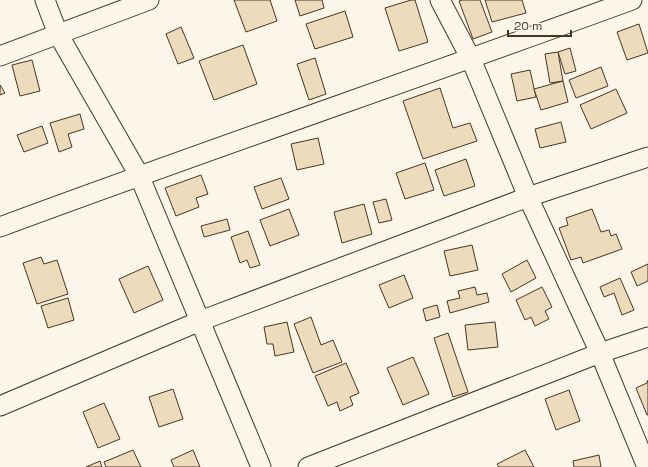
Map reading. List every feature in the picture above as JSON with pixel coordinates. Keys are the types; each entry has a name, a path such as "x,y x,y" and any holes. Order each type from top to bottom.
{"street":[{"path":"44,0 58,34 140,175 261,467"},
{"path":"0,56 149,0"},
{"path":"440,0 471,59 528,197 600,353 647,467"},
{"path":"0,227 140,175 471,59 632,0"},
{"path":"0,406 200,321 528,197 648,157"},
{"path":"308,467 600,353 648,337"}],"building":[{"path":"234,0 270,0 277,21 246,32"},
{"path":"295,0 322,0 324,8 300,16"},
{"path":"415,0 428,42 399,51 385,8"},
{"path":"480,0 492,32 473,39 459,1"},
{"path":"485,0 522,0 526,13 492,22"},
{"path":"345,11 353,37 315,49 306,24"},
{"path":"639,24 648,53 627,60 617,32"},
{"path":"181,27 194,58 178,64 166,34"},
{"path":"243,45 257,84 214,100 199,61"},
{"path":"570,48 576,71 565,74 558,52"},
{"path":"558,52 563,81 550,83 545,54"},
{"path":"315,58 326,94 309,100 297,64"},
{"path":"32,60 40,91 20,96 12,65"},
{"path":"601,67 608,86 576,98 569,80"},
{"path":"530,70 536,97 517,101 511,74"},
{"path":"563,81 568,102 541,110 534,89"},
{"path":"0,85 5,93 0,95"},
{"path":"440,88 453,128 470,123 477,141 423,159 403,101"},
{"path":"616,89 627,113 591,129 580,105"},
{"path":"80,114 84,129 68,134 72,147 59,152 50,123"},
{"path":"561,122 566,142 540,148 535,129"},
{"path":"42,126 48,143 24,152 17,135"},
{"path":"318,138 324,164 297,170 291,144"},
{"path":"466,159 475,186 444,196 435,170"},
{"path":"425,163 434,190 405,199 396,173"},
{"path":"201,175 208,194 196,198 199,207 176,216 165,188"},
{"path":"281,178 289,199 262,209 254,187"},
{"path":"386,199 392,220 379,223 373,202"},
{"path":"364,204 372,234 342,243 334,212"},
{"path":"289,209 299,235 270,246 260,220"},
{"path":"592,209 601,232 609,230 611,236 616,234 622,249 583,263 581,257 571,260 559,228 568,225 566,218"},
{"path":"227,219 230,230 204,237 201,226"},
{"path":"248,231 260,265 250,268 247,260 240,263 231,237"},
{"path":"472,245 478,270 450,276 444,251"},
{"path":"41,257 44,264 57,260 68,294 37,304 23,263"},
{"path":"527,260 536,278 511,292 502,274"},
{"path":"648,264 648,281 637,286 631,272"},
{"path":"148,266 163,300 134,313 119,279"},
{"path":"404,275 413,298 389,308 379,285"},
{"path":"620,278 634,310 622,315 614,293 604,297 600,287"},
{"path":"475,287 477,295 487,293 489,302 450,313 447,301 460,298 458,291"},
{"path":"542,287 552,307 545,311 549,319 535,326 531,317 525,320 516,300"},
{"path":"68,298 74,320 48,328 41,306"},
{"path":"437,305 440,317 426,321 423,309"},
{"path":"311,317 321,345 333,340 342,362 313,373 294,324"},
{"path":"287,322 294,352 275,356 273,344 267,344 264,327"},
{"path":"495,322 498,347 468,350 465,325"},
{"path":"448,333 468,392 453,397 434,338"},
{"path":"413,357 429,394 403,405 387,368"},
{"path":"346,363 359,393 350,397 353,405 340,411 337,402 328,406 315,376"},
{"path":"648,380 647,415 636,388 647,383"},
{"path":"173,389 183,419 159,427 149,397"},
{"path":"569,390 580,421 556,430 545,399"},
{"path":"104,403 120,439 98,448 83,412"},
{"path":"133,450 141,467 106,467 104,462"},
{"path":"193,450 200,467 174,467 171,460"},
{"path":"525,450 534,467 499,467 497,464"},
{"path":"599,455 601,467 574,467 573,461"},
{"path":"100,461 102,467 86,467"}]}
